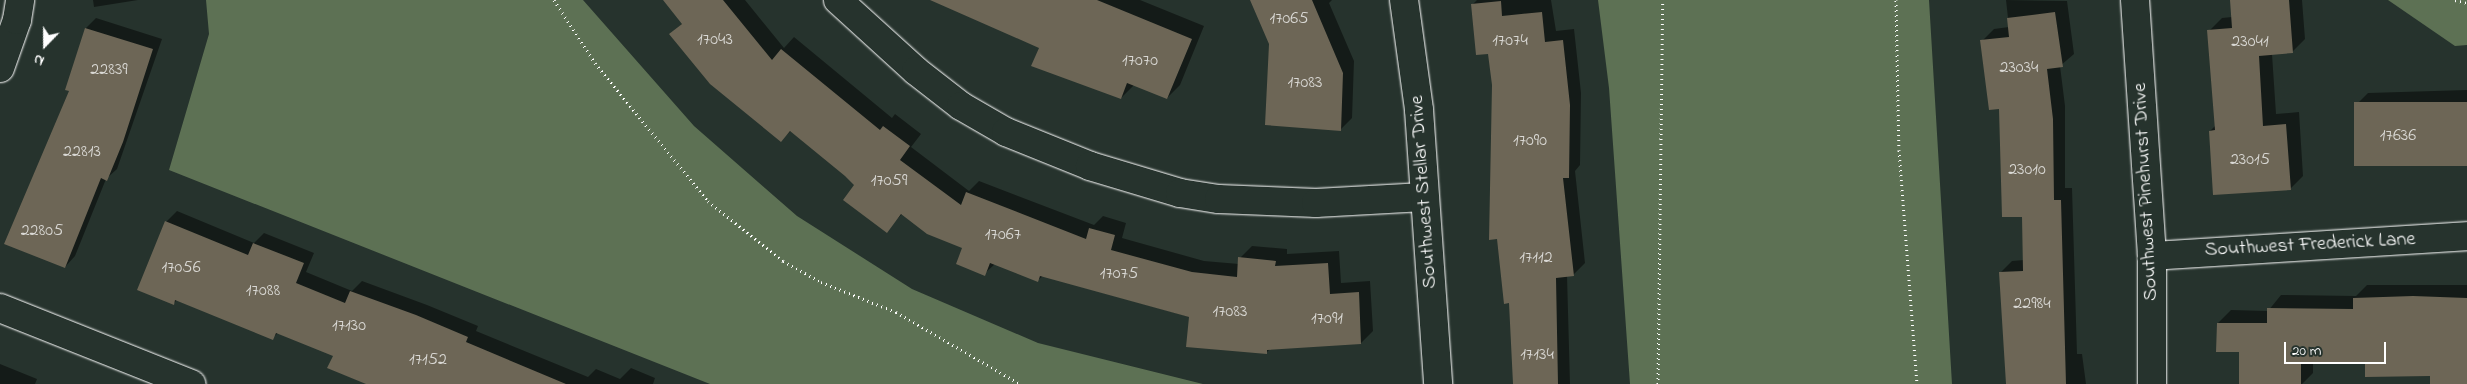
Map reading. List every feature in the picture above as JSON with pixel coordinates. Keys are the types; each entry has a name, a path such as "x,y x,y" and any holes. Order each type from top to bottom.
{"street":[{"path":"0,68 17,20 20,0"},
{"path":"838,0 916,71 961,106 1006,132 1098,169 1180,193 1219,198 1316,203 1424,197"},
{"name":"Southwest Stellar Drive","path":"1404,0 1419,110 1438,384"},
{"name":"Southwest Pinehurst Drive","path":"2135,0 2152,256 2152,384"},
{"name":"Southwest Frederick Lane","path":"2152,256 2467,236"},
{"path":"0,308 191,384"}],"path":[{"path":"554,0 596,63 708,200 784,261 821,282 896,312 1020,384"},
{"path":"1658,384 1663,0"},
{"path":"1896,0 1899,150 1917,354 1917,384"},
{"path":"2455,0 2467,4"}],"green space":[{"path":"206,0 583,0 694,126 797,216 912,289 1038,343 1203,384 710,384 169,170 209,34"},
{"path":"1598,0 1929,0 1952,384 1630,384 1609,88"},
{"path":"2388,0 2467,0 2467,45 2455,46"}],"building":[{"path":"663,0 723,0 772,60 781,49 880,130 883,126 910,146 900,160 961,205 966,192 1086,239 1089,228 1115,235 1111,250 1192,272 1237,277 1238,257 1276,261 1275,266 1328,263 1330,294 1359,292 1361,344 1267,350 1267,354 1186,347 1189,317 1040,276 1038,282 990,263 985,276 956,264 962,248 927,234 901,214 887,233 843,200 854,185 845,176 790,131 781,142 710,84 669,34 682,24"},
{"path":"930,0 1097,0 1192,39 1167,99 1127,83 1121,99 1031,66 1039,48"},
{"path":"1250,0 1312,0 1343,73 1341,131 1265,125 1269,44"},
{"path":"2230,0 2289,0 2293,53 2259,56 2263,126 2286,124 2291,190 2213,195 2209,131 2215,130 2207,30 2232,28"},
{"path":"1501,1 1502,16 1542,12 1545,42 1563,40 1570,105 1569,178 1563,178 1574,276 1556,278 1558,384 1513,384 1509,303 1504,304 1497,239 1489,240 1492,85 1488,54 1476,55 1471,4"},
{"path":"2055,12 2063,67 2047,69 2053,119 2054,200 2061,200 2066,384 2006,384 1999,272 2023,271 2022,217 2002,217 1999,109 1989,110 1980,40 2009,37 2007,18"},
{"path":"85,28 153,49 123,142 107,181 101,178 65,268 4,244 69,91 65,90"},
{"path":"2354,102 2467,102 2467,166 2354,166"},
{"path":"165,221 248,255 253,243 304,263 296,283 345,303 350,291 416,315 468,337 466,342 566,384 366,384 327,368 333,356 276,333 273,340 175,300 174,305 137,290"},
{"path":"2413,296 2467,298 2467,384 2430,384 2430,376 2365,377 2365,364 2301,364 2301,384 2239,384 2239,352 2216,352 2217,323 2267,323 2267,308 2353,309 2353,298"}]}
